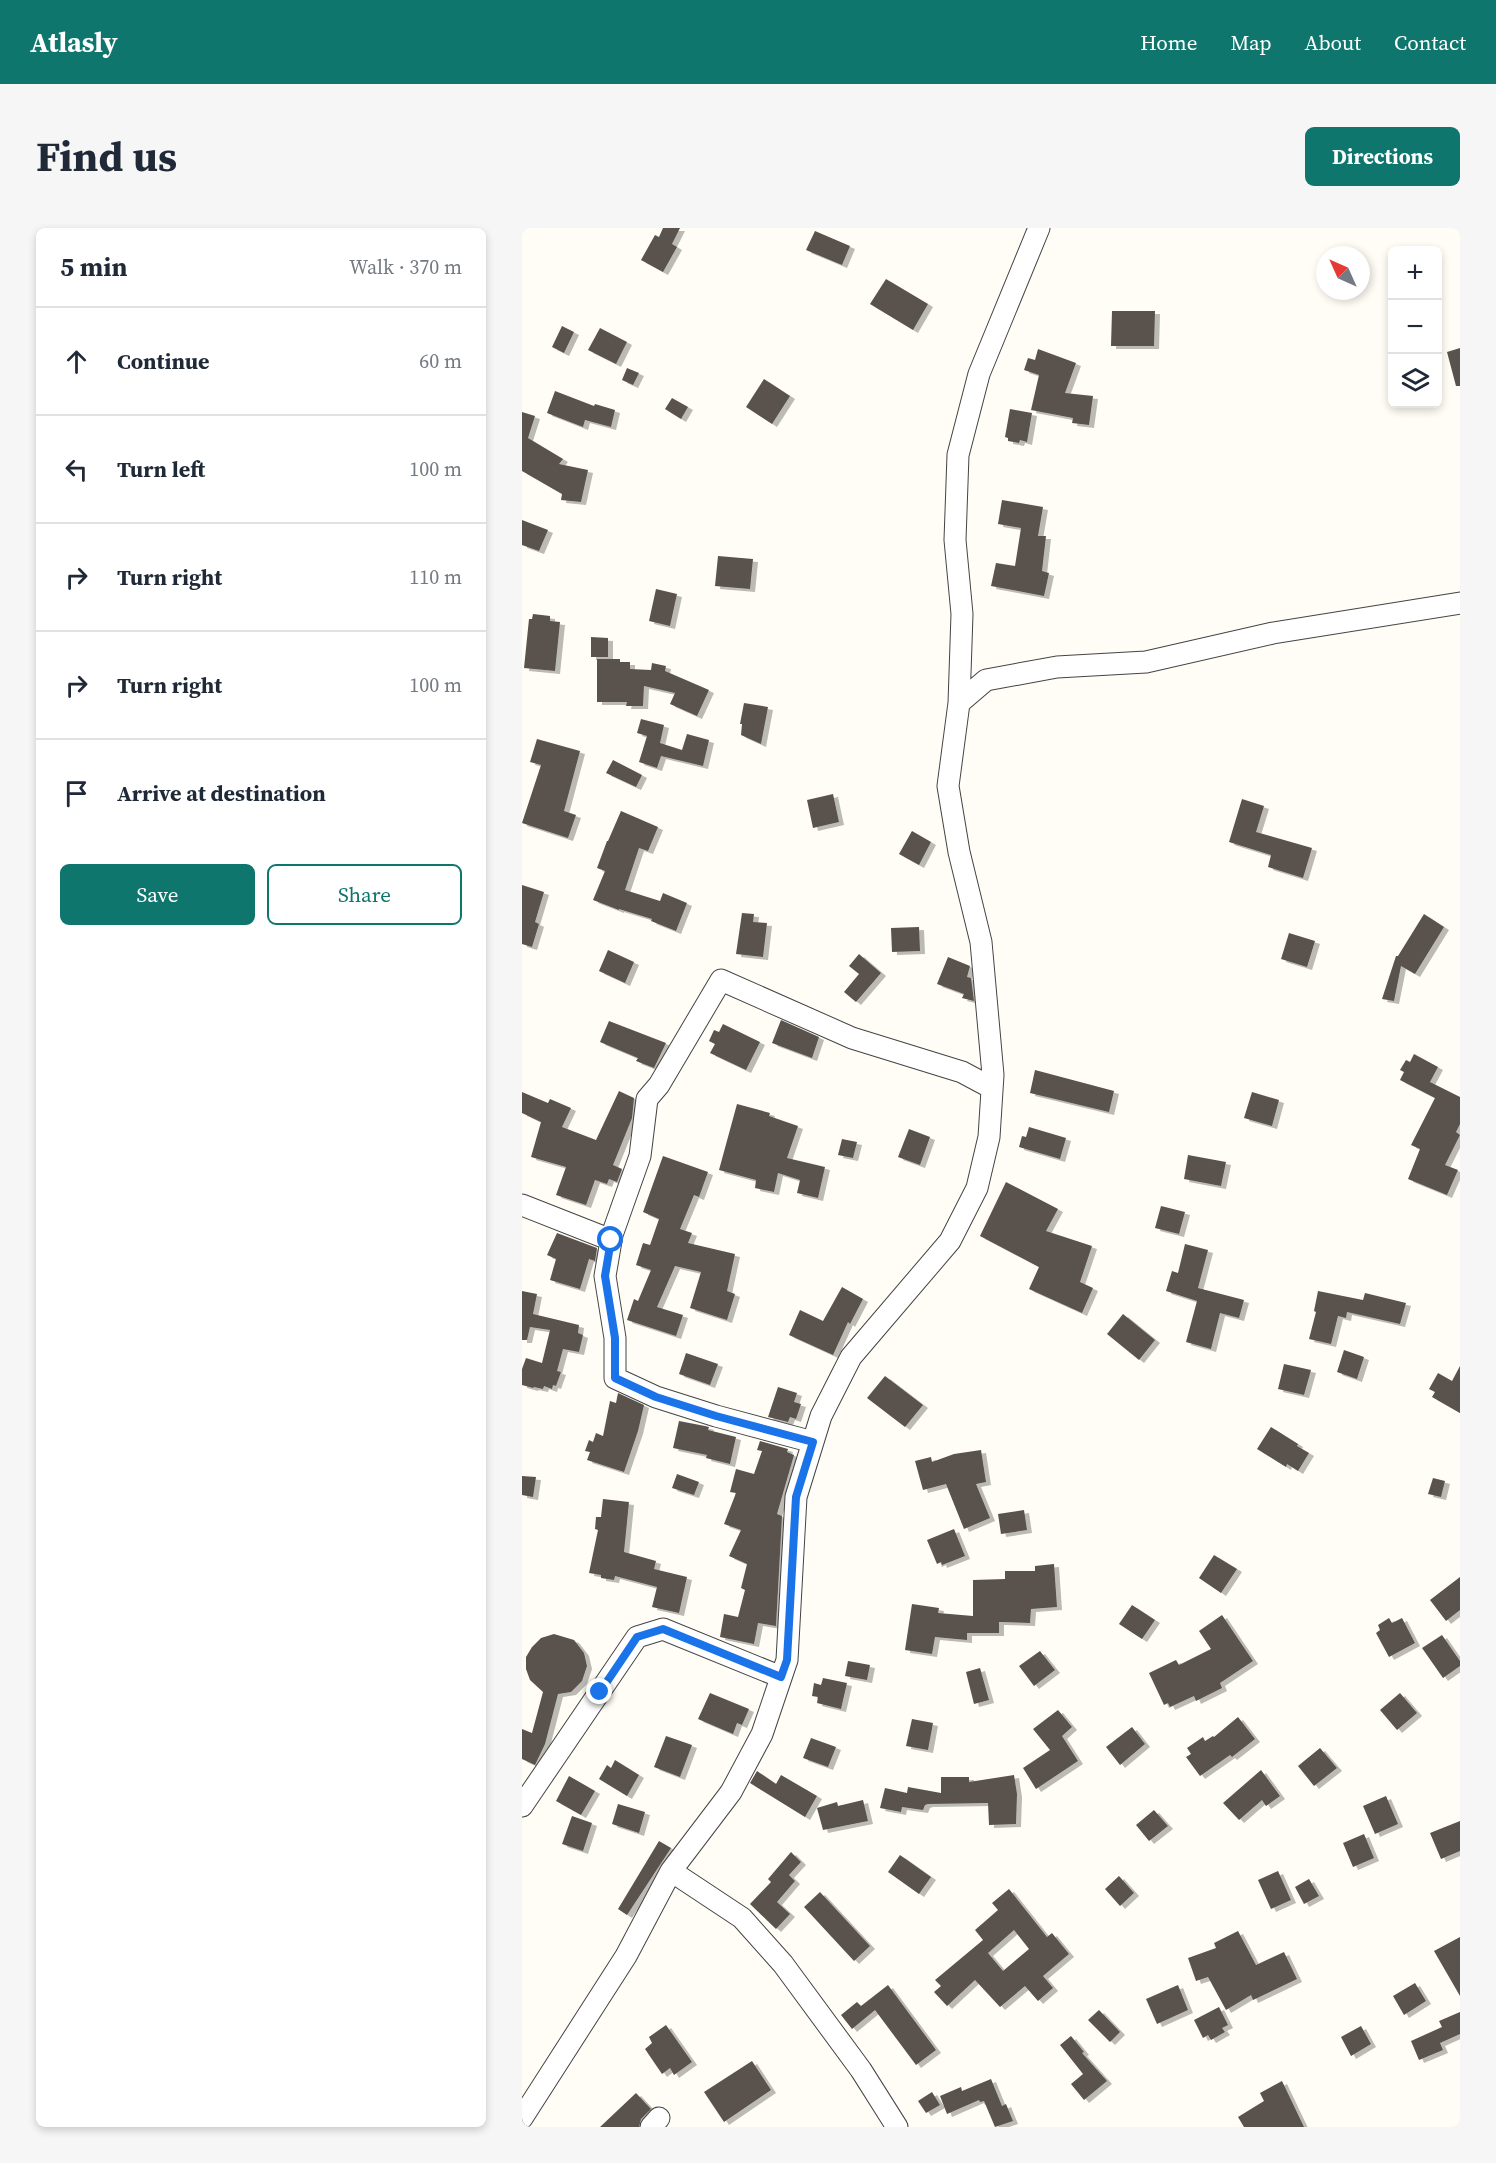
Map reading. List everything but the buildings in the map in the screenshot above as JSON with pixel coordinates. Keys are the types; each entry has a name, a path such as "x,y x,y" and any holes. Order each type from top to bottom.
{"street":[{"path":"522,2118 626,1956 671,1871 731,1792 762,1734 787,1660 796,1497 820,1416 850,1357 950,1241 977,1188 989,1137 993,1075 981,942 960,852 948,786 959,703 962,614 955,540 958,455 979,374 1040,228"},
{"path":"959,703 986,680 1057,667 1146,662 1273,633 1460,603"},
{"path":"813,1442 656,1397 615,1378 615,1338 605,1276 611,1240 640,1156 647,1099 659,1085 721,980 852,1038 962,1072 992,1088"},
{"path":"522,1205 611,1240"},
{"path":"522,1806 637,1637 663,1629 781,1677"},
{"path":"671,1871 742,1918 783,1964 861,2070 897,2127"}],"route":[{"path":"600,1692 637,1637 663,1629 781,1677 787,1660 796,1497 813,1442 656,1397 615,1378 615,1338 605,1276 611,1240"}]}
